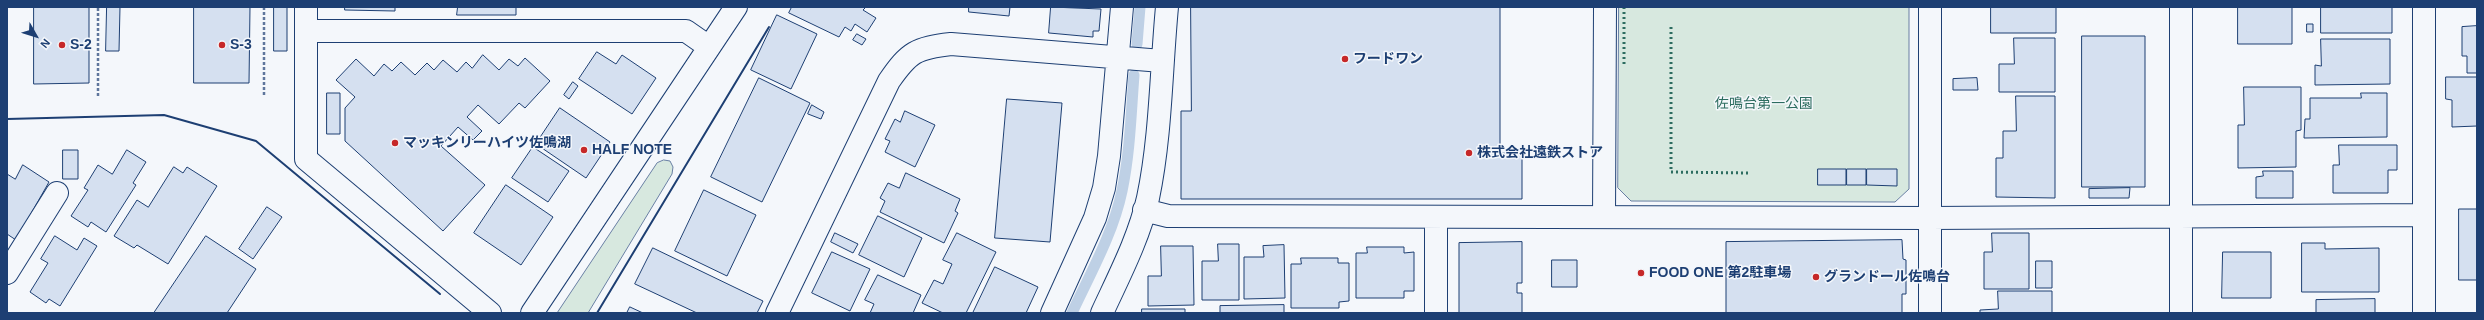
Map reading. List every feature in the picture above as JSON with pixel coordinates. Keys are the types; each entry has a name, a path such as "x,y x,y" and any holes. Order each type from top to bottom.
{"street":[{"path":"306,7 306,159 490,313"},
{"path":"532,313 736,7"},
{"path":"1052,313 1095,218 1104,188 1109,156 1122,7"},
{"path":"1102,313 1138,233 1144,210 1153,162 1167,7"},
{"path":"1604,217 1605,7"},
{"path":"1930,7 1930,313"},
{"path":"2181,7 2181,313"},
{"path":"2424,7 2424,313"},
{"path":"306,32 686,31 710,47"},
{"path":"777,313 889,81 904,60 926,47 951,44 1162,62"},
{"path":"7,273 57,193"},
{"path":"1144,210 1168,216 1930,218 2424,215"},
{"path":"1436,217 1436,313"}],"path":[{"path":"98,7 98,96"},
{"path":"264,7 264,95"}],"green space":[{"name":"佐鳴台第一公園","path":"1619,7 1909,7 1909,189 1895,202 1631,201 1618,188"},
{"path":"664,160 670,161 673,167 672,174 588,313 557,313 657,163"}],"building":[{"name":"S-2","path":"34,7 89,7 89,83 34,84"},
{"path":"107,7 120,7 119,51 106,51"},
{"name":"S-3","path":"194,7 250,7 249,83 194,83"},
{"path":"274,7 287,7 287,51 274,51"},
{"path":"345,7 395,7 395,11 345,10"},
{"path":"458,7 516,7 516,15 457,15"},
{"path":"792,7 866,7 863,10 876,18 867,32 855,24 851,31 845,27 839,37 789,13"},
{"path":"969,7 1010,7 1009,16 969,12"},
{"path":"1051,7 1101,9 1099,31 1093,31 1093,37 1049,33"},
{"name":"フードワン","path":"1191,7 1500,7 1500,153 1522,154 1522,199 1181,199 1181,111 1191,111"},
{"path":"1991,7 2056,7 2056,33 1991,33"},
{"path":"2238,7 2292,7 2292,44 2238,44"},
{"path":"2321,7 2392,7 2392,33 2321,33"},
{"path":"777,15 817,34 791,89 751,70"},
{"path":"2307,24 2313,24 2313,32 2307,32"},
{"path":"2477,26 2477,73 2467,73 2467,56 2462,56 2462,27"},
{"path":"857,34 866,39 862,45 853,40"},
{"path":"2082,36 2145,36 2145,187 2082,187"},
{"path":"2014,38 2055,38 2055,92 1999,92 1999,64 2014,64"},
{"path":"2321,39 2390,39 2390,84 2315,85 2315,65 2321,66"},
{"path":"597,52 616,64 622,55 656,78 632,114 579,79"},
{"name":"マッキンリーハイツ佐鳴湖","path":"483,55 499,70 509,59 518,66 525,58 550,81 525,108 519,103 499,124 478,105 467,117 482,131 473,140 458,127 441,146 485,185 443,231 345,141 345,108 355,97 336,80 356,59 374,76 384,64 392,71 401,62 415,75 427,63 434,70 443,60 457,72 466,62 472,68"},
{"path":"2446,77 2477,77 2477,126 2452,127 2452,100 2446,99"},
{"path":"759,78 810,103 762,202 711,177"},
{"path":"1977,78 1978,90 1953,90 1953,79"},
{"path":"573,82 578,86 569,99 564,95"},
{"path":"2244,87 2301,87 2301,130 2296,131 2296,167 2238,168 2238,125 2244,125"},
{"path":"327,93 340,93 340,134 327,134"},
{"path":"2361,93 2387,93 2387,137 2304,138 2305,119 2310,119 2310,98 2361,98"},
{"path":"2016,96 2055,96 2055,198 1996,197 1996,158 2003,158 2003,131 2016,131"},
{"path":"1007,99 1062,103 1050,242 995,238"},
{"path":"812,105 824,112 821,119 808,114"},
{"path":"560,108 610,142 586,178 536,144"},
{"path":"905,111 935,125 915,167 885,152 890,141 885,139 895,119 900,122"},
{"path":"2339,145 2397,145 2397,170 2388,170 2388,193 2333,193 2333,165 2339,165"},
{"path":"533,147 569,171 548,202 512,178"},
{"path":"63,150 78,150 78,179 63,179"},
{"path":"127,150 146,162 133,183 136,185 106,232 91,222 88,227 71,216 88,190 84,188 98,165 112,174"},
{"path":"23,165 49,182 16,240 7,234 7,174 15,179"},
{"path":"174,167 183,173 187,167 217,186 168,264 137,245 134,248 114,236 137,200 148,207"},
{"path":"1818,169 1846,169 1846,185 1818,185"},
{"path":"1847,169 1866,169 1866,185 1847,185"},
{"path":"1867,169 1897,169 1897,186 1867,185"},
{"path":"2263,171 2293,171 2293,198 2256,198 2256,177 2263,176"},
{"path":"906,173 960,199 955,211 958,213 944,243 880,212 885,201 880,198 888,183 899,188"},
{"path":"506,185 553,217 521,265 474,233"},
{"path":"2130,188 2129,198 2089,198 2089,189"},
{"path":"704,190 756,215 727,276 675,251"},
{"path":"267,207 282,217 253,259 239,249"},
{"path":"2459,209 2477,209 2477,280 2459,280"},
{"path":"878,216 922,238 904,277 859,255"},
{"path":"835,233 858,244 853,253 831,242"},
{"path":"957,233 996,252 966,313 943,313 922,303 934,280 943,284 952,264 943,260"},
{"path":"1992,233 2029,233 2029,289 1984,289 1984,252 1992,252"},
{"path":"55,236 77,250 84,238 97,246 60,306 49,299 46,303 30,292 48,263 41,259"},
{"path":"206,236 256,269 227,313 154,313"},
{"name":"グランドール佐鳴台","path":"1902,240 1903,259 1906,260 1906,294 1902,294 1902,313 1726,313 1726,242"},
{"path":"1522,242 1522,283 1517,283 1517,293 1522,293 1522,313 1459,313 1459,243"},
{"path":"2302,243 2325,243 2325,249 2379,248 2379,292 2302,292"},
{"path":"1218,244 1239,244 1239,300 1202,300 1202,261 1218,261"},
{"path":"1284,245 1285,298 1244,299 1244,257 1264,257 1263,246"},
{"path":"1161,246 1193,246 1194,305 1148,306 1148,276 1161,276"},
{"path":"1367,247 1404,247 1404,253 1414,252 1414,291 1404,291 1404,298 1356,298 1356,253 1367,253"},
{"path":"653,248 763,301 757,313 697,313 635,284"},
{"path":"832,252 870,269 850,311 812,293"},
{"path":"2223,252 2271,252 2271,298 2222,298"},
{"path":"1301,258 1338,258 1338,263 1349,263 1349,301 1339,302 1339,308 1291,308 1291,264 1301,264"},
{"path":"1552,260 1577,260 1577,287 1552,287"},
{"path":"2036,261 2052,261 2052,288 2036,288"},
{"path":"995,267 1038,287 1026,313 973,313"},
{"path":"878,275 921,295 913,313 870,313 874,304 865,300"},
{"path":"1998,291 2052,291 2052,313 1980,313 1980,310 1998,309"},
{"path":"2375,299 2375,313 2316,313 2316,300"},
{"path":"1284,305 1284,313 1220,313 1220,306"},
{"path":"630,307 643,313 627,313"},
{"path":"1142,309 1185,309 1185,313 1142,313"}],"waterway":[{"path":"1137,44 1140,7"},
{"path":"1072,313 1107,238 1118,207 1127,162 1134,75"}],"hedge":[{"path":"1624,7 1624,64"},
{"path":"1671,27 1671,172 1748,173"}],"wall":[{"path":"597,313 769,27"},
{"path":"7,119 164,115 256,141 440,294"}],"place":[{"name":"S-2","path":"62,45"},
{"name":"S-3","path":"222,45"},
{"name":"フードワン","path":"1345,59"},
{"name":"マッキンリーハイツ佐鳴湖","path":"395,143"},
{"name":"HALF NOTE","path":"584,150"},
{"name":"株式会社遠鉄ストア","path":"1469,153"},
{"name":"FOOD ONE 第2駐車場","path":"1641,273"},
{"name":"グランドール佐鳴台","path":"1816,277"}]}
